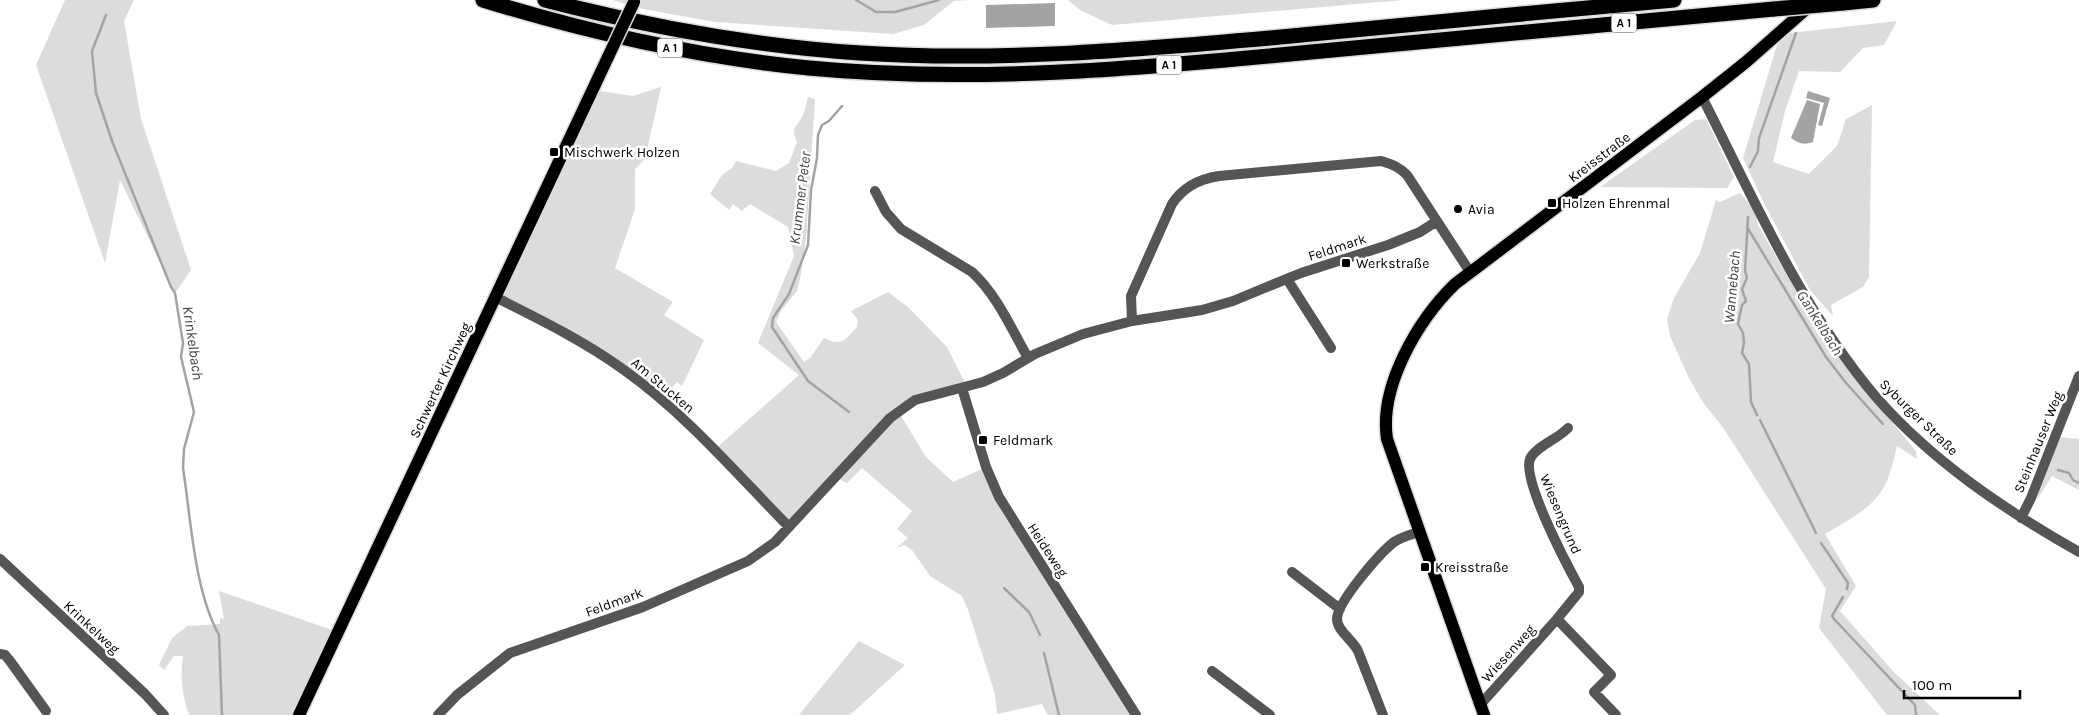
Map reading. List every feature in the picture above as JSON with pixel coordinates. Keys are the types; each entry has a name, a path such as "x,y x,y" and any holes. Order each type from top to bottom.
{"highway":[{"name":"A 1","path":"483,0 597,33 708,55 809,68 889,73 952,74 1055,72 1208,62 1873,0"},
{"name":"A 1","path":"545,0 650,26 758,44 862,53 970,56 1052,54 1207,43 1674,0"}],"main road":[{"name":"Kreisstraße","path":"1482,710 1387,439 1385,418 1389,398 1396,376 1408,350 1426,318 1443,296 1470,272 1702,97 1746,62 1817,0"},
{"name":"Schwerter Kirchweg","path":"299,715 634,1"}],"street":[{"name":"Syburger Straße","path":"1702,97 1768,228 1802,290 1834,342 1856,372 1894,415 1942,460 1982,492 2021,518 2079,552"},
{"path":"1132,321 1131,296 1172,204 1192,184 1208,178 1381,161 1400,168 1407,175 1470,272"},
{"path":"875,191 886,212 901,229 972,272 980,279 995,299 1028,358"},
{"name":"Feldmark","path":"438,715 457,695 510,653 643,607 734,567 769,548 898,411 924,397 983,382 1003,374 1028,358 1083,334 1132,321 1217,306 1287,279 1388,245 1420,232 1437,221"},
{"path":"1287,279 1331,348"},
{"name":"Am Stucken","path":"495,297 594,350 644,385 688,422 789,527"},
{"name":"Steinhauser Weg","path":"2021,518 2031,498 2079,376"},
{"name":"Heideweg","path":"962,388 986,467 1000,497 1136,715"},
{"name":"Wiesengrund","path":"1557,619 1576,598 1579,588 1542,511 1528,466 1533,454 1562,435 1568,428"},
{"path":"1383,715 1358,650 1354,642 1339,627 1337,619 1340,609 1368,568 1380,555 1394,542 1419,532"},
{"name":"Krinkelweg","path":"0,559 145,694 164,715"},
{"path":"1292,572 1340,609"},
{"path":"1557,619 1611,675 1594,692 1616,715"},
{"name":"Wiesenweg","path":"1482,710 1557,619"},
{"path":"0,654 5,655 10,661 46,711"},
{"path":"1212,671 1270,715"}],"shaded area":[{"path":"65,0 134,0 124,21 141,119 191,270 175,293 120,180 105,263 36,65"},
{"path":"612,0 970,0 954,1 924,25 893,34 715,22 643,9"},
{"path":"1068,0 1404,0 1112,25 1080,10"},
{"path":"1055,3 1055,26 986,28 986,5"},
{"path":"1897,21 1884,45 1863,48 1840,72 1799,71 1785,111 1773,162 1809,174 1837,146 1846,119 1872,105 1869,277 1863,287 1831,305 1833,316 1810,290 1764,203 1743,158 1777,45 1790,33"},
{"path":"661,87 645,159 635,169 635,209 615,268 673,302 664,315 704,340 682,386 677,382 670,390 676,394 668,405 644,385 495,297 593,90 633,96"},
{"path":"1808,91 1830,98 1822,126 1818,125 1824,103 1806,98"},
{"path":"808,97 815,99 806,239 797,291 781,311 776,322 804,362 810,358 824,338 835,342 846,339 857,327 858,320 851,311 888,292 908,307 947,347 967,387 898,411 926,457 953,482 986,467 1136,715 1048,715 1042,704 997,714 995,694 962,596 930,576 912,550 905,545 896,548 908,538 897,529 912,511 862,468 847,483 838,479 789,527 714,450 799,375 758,343 794,256 788,227 750,204 742,211 733,204 729,210 710,194 722,175 732,168 736,161 776,171 789,163 797,142 794,133 795,128 803,115"},
{"path":"1807,100 1820,104 1813,142 1804,144 1791,138"},
{"path":"1706,119 1734,177 1727,188 1600,187 1695,120"},
{"path":"1740,193 1755,210 1758,225 1825,341 1916,451 1917,459 1897,446 1888,479 1878,496 1860,513 1825,534 1856,586 1840,611 1893,671 1940,715 1887,715 1819,628 1826,589 1724,429 1702,401 1689,378 1670,336 1667,319 1674,298 1700,253 1716,200 1720,202"},
{"path":"2060,437 2079,439 2079,490 2052,476 2037,500 2040,484"},
{"path":"219,591 338,632 299,715 189,715 182,686 183,656 174,656 164,670 159,665 172,638 187,626 220,624 220,618 224,619"},
{"path":"859,641 905,665 850,715 799,715"}],"waterway":[{"path":"856,0 876,12 895,12 939,0"},
{"name":"Krinkelbach","path":"106,15 92,51 96,93 112,141 175,293 183,343 181,357 194,412 184,449 183,468 199,576 204,597 219,635 222,715"},
{"name":"Wannebach","path":"1750,167 1758,151 1759,138 1796,33"},
{"name":"Krummer Peter","path":"842,106 829,121 822,125 818,135 817,158 811,190 808,245 789,294 773,318 772,327 808,381 849,412"},
{"name":"Wannebach","path":"1748,217 1745,271 1747,278 1742,289 1746,301 1742,305 1738,324 1743,333 1742,353 1749,364 1751,402 1757,415"},
{"name":"Gankelbach","path":"1747,227 1826,357 1846,383 1883,424"},
{"name":"Wannebach","path":"1760,420 1816,533"},
{"name":"Gankelbach","path":"2058,470 2069,473 2073,480 2079,483"},
{"name":"Wannebach","path":"1821,543 1848,583 1847,589"},
{"name":"Krummer Peter","path":"1004,588 1029,612 1040,635"},
{"name":"Wannebach","path":"1843,597 1832,616 1915,705 1916,715"},
{"name":"Krummer Peter","path":"1044,653 1059,715"}],"place":[{"name":"Mischwerk Holzen","path":"554,152"},
{"name":"Holzen Ehrenmal","path":"1552,203"},
{"name":"Avia","path":"1458,209"},
{"name":"Werkstraße","path":"1346,263"},
{"name":"Feldmark","path":"983,440"},
{"name":"Kreisstraße","path":"1425,567"}]}
